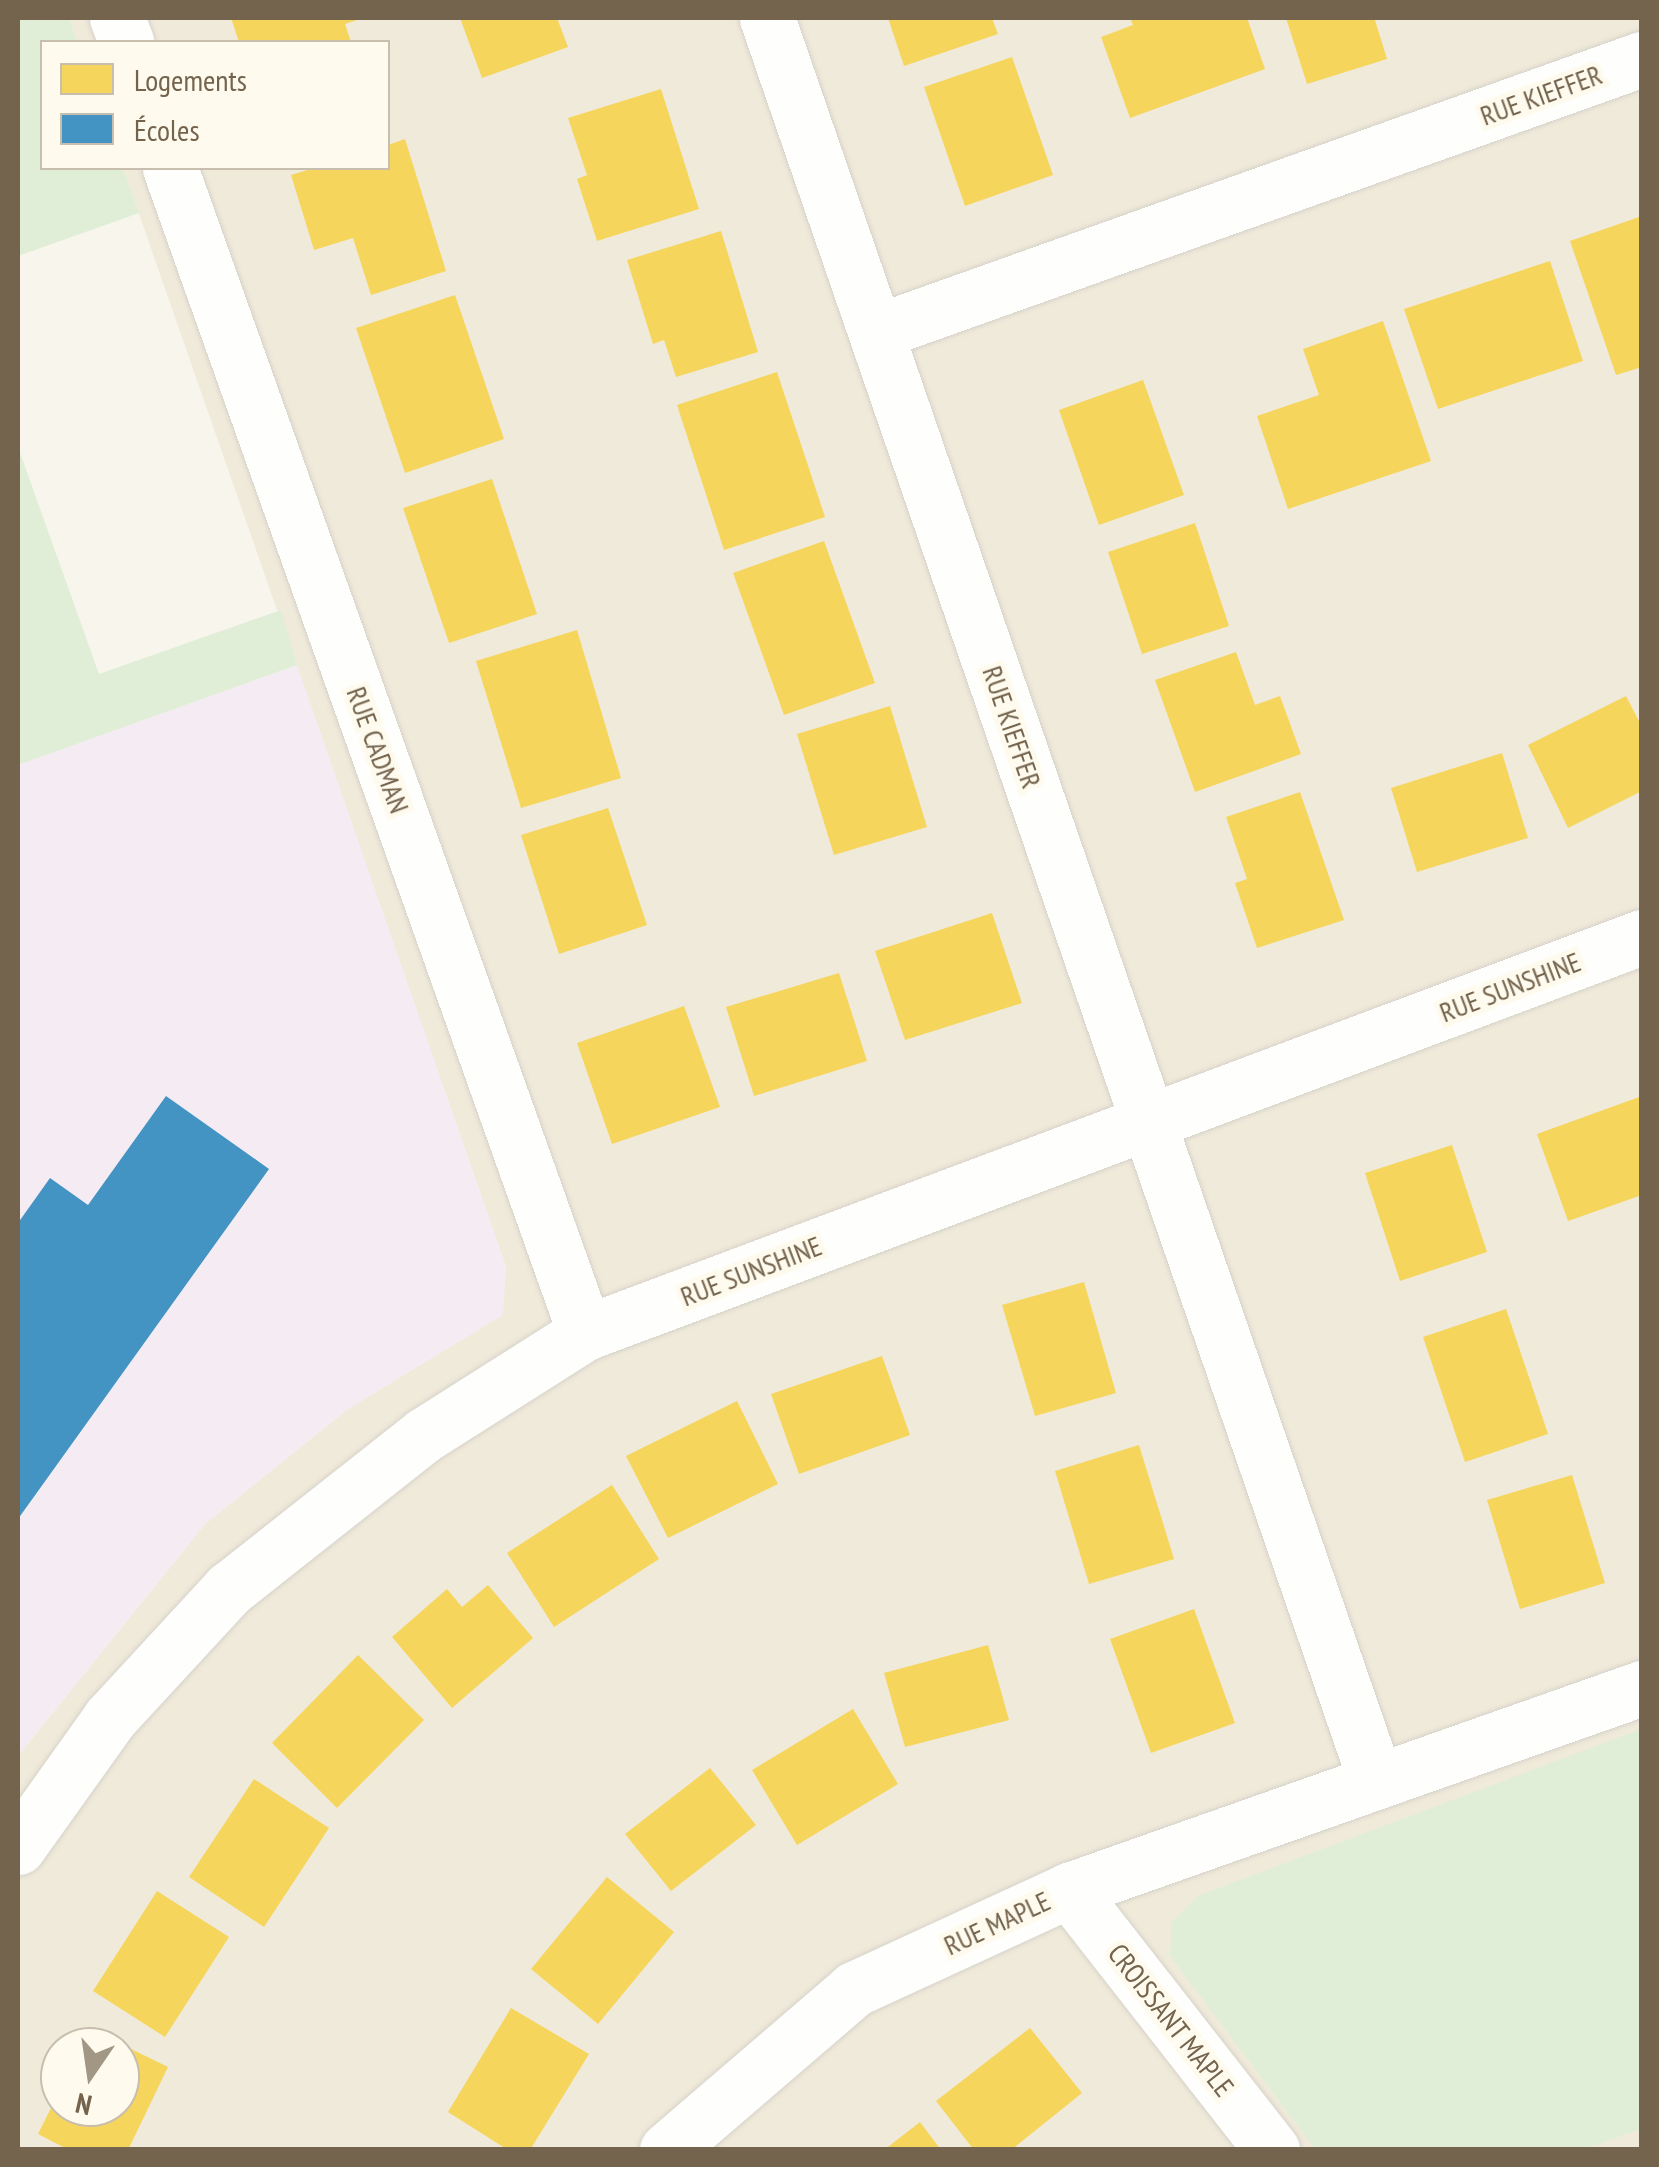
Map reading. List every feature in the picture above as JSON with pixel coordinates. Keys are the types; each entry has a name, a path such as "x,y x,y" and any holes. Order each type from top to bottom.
{"street":[{"name":"RUE KIEFFER","path":"767,18 1148,1122"},
{"name":"RUE KIEFFER","path":"876,332 1642,59"},
{"name":"RUE CADMAN","path":"171,170 586,1333"},
{"name":"RUE SUNSHINE","path":"18,1846 110,1718 229,1589 424,1434 586,1333 1642,937"},
{"path":"1148,1122 1376,1782"},
{"name":"RUE MAPLE","path":"667,2150 854,1989 1070,1890 1642,1688"},
{"name":"CROISSANT MAPLE","path":"1070,1890 1272,2150"}],"shaded area":[{"path":"69,18 1641,18 1641,2149 18,2150 18,1756 205,1524 348,1409 502,1315 506,1267 124,170 390,170 390,40 77,40"},
{"path":"297,665 506,1267 503,1315 348,1409 205,1524 18,1756 18,765"}],"green space":[{"path":"18,18 69,18 77,40 40,40 40,170 124,170 139,213 18,256"},
{"path":"18,447 99,674 281,610 297,665 18,765"},
{"path":"1641,1729 1641,2129 1585,2149 1315,2149 1170,1956 1172,1922 1198,1896"}],"building: Logements":[{"path":"231,18 363,18 345,24 350,40 238,40"},
{"path":"460,18 557,18 568,47 482,78"},
{"path":"888,18 992,18 998,34 904,66"},
{"path":"1130,18 1247,18 1265,69 1130,118 1101,37 1133,25"},
{"path":"1286,18 1381,18 1375,20 1387,59 1307,84"},
{"path":"1012,57 1053,175 965,206 924,87"},
{"path":"661,89 699,209 597,241 577,179 587,175 568,118"},
{"path":"405,139 446,271 371,295 353,238 314,250 291,175 307,170 390,170 390,144"},
{"path":"1642,216 1642,367 1616,375 1570,241"},
{"path":"721,231 758,352 676,377 664,340 653,344 627,260"},
{"path":"1550,261 1583,361 1438,409 1404,309"},
{"path":"455,295 504,439 405,473 356,328"},
{"path":"1383,321 1431,461 1288,509 1257,416 1319,395 1303,349"},
{"path":"777,372 825,517 724,550 677,405"},
{"path":"1143,380 1184,495 1099,525 1059,410"},
{"path":"492,479 537,614 449,643 403,508"},
{"path":"1195,523 1229,626 1142,654 1108,552"},
{"path":"824,541 875,683 784,715 733,573"},
{"path":"577,630 621,778 521,808 476,661"},
{"path":"1236,652 1255,705 1280,696 1301,754 1195,792 1155,680"},
{"path":"1626,696 1642,727 1642,791 1568,828 1528,745"},
{"path":"890,706 927,827 834,855 797,734"},
{"path":"1502,753 1528,838 1417,872 1391,788"},
{"path":"1300,792 1344,920 1257,948 1235,883 1247,879 1226,817"},
{"path":"608,808 647,925 559,954 521,835"},
{"path":"992,913 1022,1003 905,1040 875,951"},
{"path":"839,973 867,1061 754,1096 726,1007"},
{"path":"684,1006 720,1107 612,1144 577,1043"},
{"path":"1642,1096 1642,1195 1568,1221 1537,1134"},
{"path":"1452,1145 1487,1252 1400,1281 1365,1173"},
{"path":"1084,1282 1116,1393 1035,1416 1002,1305"},
{"path":"1506,1309 1548,1434 1465,1462 1423,1337"},
{"path":"882,1356 910,1435 799,1474 771,1394"},
{"path":"737,1401 778,1484 668,1538 626,1456"},
{"path":"1139,1445 1174,1559 1089,1584 1055,1471"},
{"path":"1572,1475 1605,1583 1520,1609 1487,1500"},
{"path":"612,1485 659,1559 554,1627 507,1553"},
{"path":"488,1585 533,1638 452,1708 392,1637 447,1589 462,1607"},
{"path":"1194,1609 1235,1723 1151,1753 1110,1639"},
{"path":"988,1645 1009,1720 905,1747 884,1673"},
{"path":"358,1655 424,1720 337,1808 272,1743"},
{"path":"853,1709 898,1784 797,1845 752,1770"},
{"path":"710,1768 756,1825 671,1891 625,1834"},
{"path":"254,1779 329,1828 264,1927 189,1877"},
{"path":"607,1877 674,1932 598,2024 531,1969"},
{"path":"157,1891 229,1937 165,2037 93,1991"},
{"path":"511,2008 589,2054 530,2150 508,2150 448,2112"},
{"path":"1030,2028 1082,2093 1011,2150 974,2150 936,2101"},
{"path":"140,2053 168,2067 140,2125"},
{"path":"920,2122 941,2150 884,2150"},
{"path":"42,2127 139,2127 128,2150 69,2150 38,2134"}],"building: Écoles":[{"path":"166,1096 269,1169 18,1519 18,1223 50,1178 88,1205"}]}
